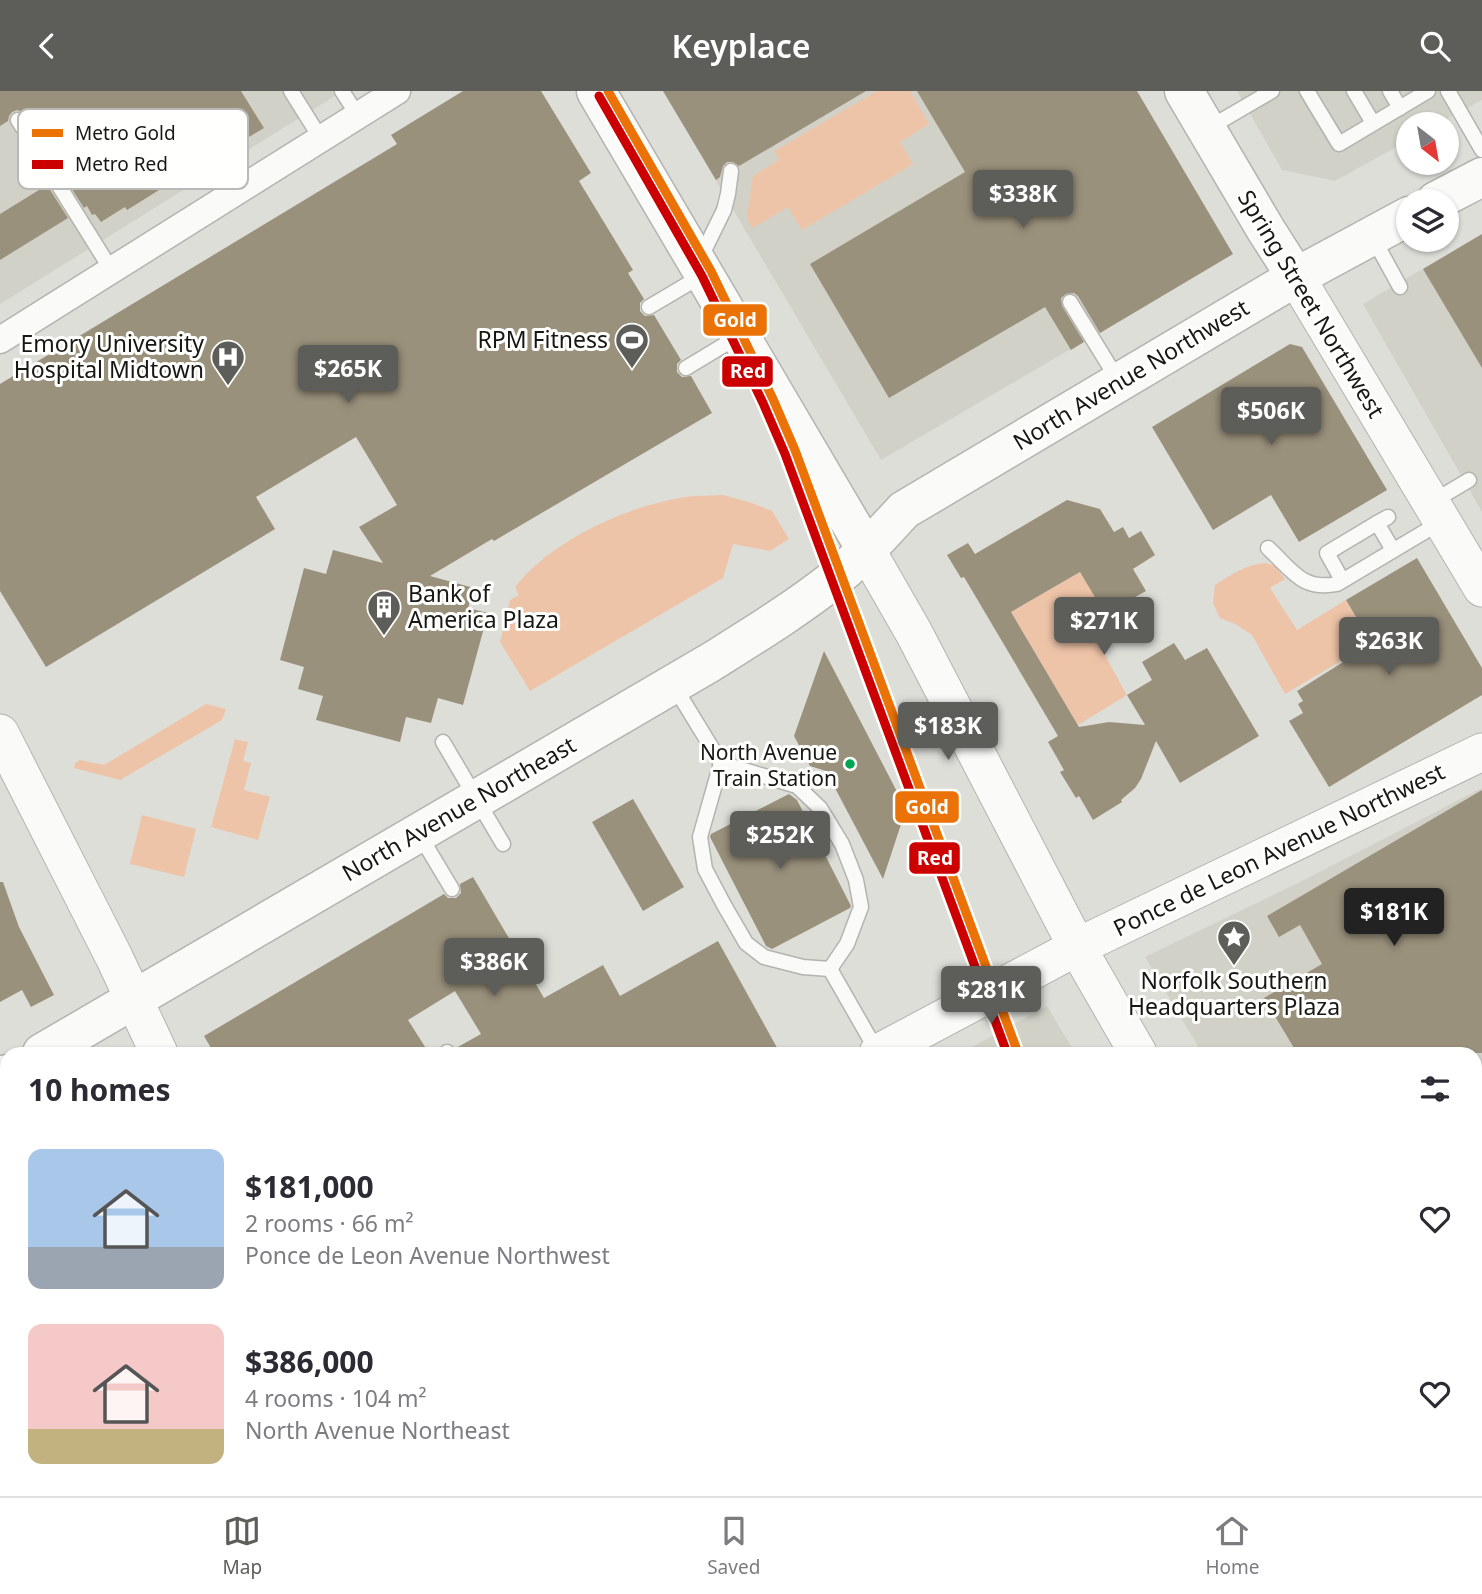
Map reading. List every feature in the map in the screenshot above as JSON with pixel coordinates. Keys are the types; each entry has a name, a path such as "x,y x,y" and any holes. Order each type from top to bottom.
{"main road":[{"path":"596,91 915,633 1076,947 1134,1047"},
{"name":"Spring Street Northwest","path":"1184,91 1436,512 1473,566"},
{"path":"1459,189 1482,177"},
{"name":"North Avenue Northwest","path":"867,551 904,510 1296,277 1396,223"},
{"name":"North Avenue Northeast","path":"52,1047 673,684 775,621 867,551"},
{"path":"0,733 114,957 156,1047"},
{"name":"Ponce de Leon Avenue Northwest","path":"889,1047 1076,947 1482,752"}],"street":[{"path":"248,185 397,91"},
{"path":"0,340 242,189"}],"lane":[{"path":"291,91 321,139"},
{"path":"342,91 358,116"},
{"path":"1307,91 1339,144 1427,91"},
{"path":"1354,91 1373,123"},
{"path":"1390,91 1400,108"},
{"path":"1448,91 1482,150"},
{"path":"1207,129 1269,92"},
{"path":"649,307 701,269 724,210 731,171"},
{"path":"61,189 112,271"},
{"path":"1372,235 1400,287"},
{"path":"1070,302 1119,381"},
{"path":"686,368 740,335"},
{"path":"1268,548 1304,582 1322,587 1337,584 1393,550 1469,480"},
{"path":"1342,580 1326,553 1383,520 1393,550"},
{"path":"673,684 721,763 796,786 820,809 842,844 856,880 861,907 847,944 830,969"},
{"path":"443,742 502,844"},
{"path":"721,763 700,837 705,869 724,905 746,943 764,957 803,967 830,969"},
{"path":"419,833 452,889"},
{"path":"830,969 875,1047"}],"shaded area":[{"path":"0,91 343,91 248,150 248,109 18,109 18,189 185,189 0,304"},
{"path":"663,91 1137,91 1233,254 881,460"},
{"path":"877,91 910,91 929,124 900,142 913,164 802,230 788,207 752,228 747,217 753,176 779,160 774,151"},
{"path":"1237,91 1482,91 1482,100 1460,112 1396,112 1396,147 1335,181 1282,170"},
{"path":"1482,234 1482,512 1363,304 1451,252 1459,252 1459,248"},
{"path":"723,495 772,511 789,539 770,551 733,544 723,578 530,691 500,642 510,600 519,595 515,587 531,570 570,540 615,517 639,508 690,496"},
{"path":"1266,563 1275,566 1285,579 1270,588 1297,630 1346,600 1371,643 1285,694 1252,635 1220,618 1213,603 1215,585 1245,568"},
{"path":"1080,572 1105,614 1088,625 1127,695 1078,725 1011,612"},
{"path":"206,704 226,709 222,720 120,780 74,768 75,763 80,760 104,765"},
{"path":"235,739 248,742 243,761 251,763 244,790 270,797 258,840 211,827"},
{"path":"1482,788 1482,1047 1198,1047 1145,957 1304,880"},
{"path":"142,815 196,829 184,877 130,864"},
{"path":"1047,1006 1071,1047 972,1047"}],"building":[{"path":"0,91 241,91 264,128 248,138 248,109 18,109 0,126"},
{"name":"Emory University Hospital Midtown","path":"463,91 541,91 591,173 579,181 633,270 628,273 644,299 640,303 640,311 645,316 654,315 681,360 677,364 677,372 682,377 691,376 712,413 430,576 474,588 468,608 488,613 463,705 438,698 431,723 406,717 400,742 316,720 323,696 298,689 304,667 280,660 304,568 326,574 333,550 383,563 359,527 397,505 356,437 256,497 275,529 46,667 0,591 0,384 397,144 391,135"},
{"path":"663,91 866,91 739,166 727,162 716,180"},
{"path":"917,91 1137,91 1233,254 1100,333 1078,296 1074,293 1066,294 1061,298 1062,306 1084,342 1071,350 1045,307 889,398 810,264 965,172"},
{"path":"41,189 50,189 68,218 0,260 0,214"},
{"path":"72,189 161,189 101,222 95,214 92,215 87,206 84,208"},
{"path":"1482,234 1482,368 1423,269 1452,252 1459,252 1459,248"},
{"path":"1290,344 1302,347 1387,490 1299,542 1271,495 1213,530 1152,427"},
{"path":"1067,500 1100,509 1114,532 1123,527 1129,538 1141,531 1155,555 1133,569 1146,591 1105,614 1080,572 1011,612 1079,727 1109,722 1145,725 1127,695 1152,680 1142,662 1174,643 1185,660 1207,648 1259,736 1180,783 1156,741 1135,788 1122,802 1093,820 1060,772 1064,770 1048,742 1058,736 964,577 961,578 947,555 968,543 975,554"},
{"path":"1417,558 1482,668 1482,695 1329,787 1289,721 1303,713 1298,704 1303,701 1297,691 1372,644 1346,600"},
{"name":"North Avenue Train Station","path":"824,651 906,809 883,879 826,771 810,766 794,736"},
{"path":"1482,790 1482,1047 1293,1047 1264,998 1322,964 1300,925 1279,937 1267,916"},
{"path":"789,794 797,800 851,906 772,949 766,946 710,837 711,834"},
{"path":"633,799 684,887 643,911 592,822"},
{"path":"473,877 544,998 603,965 620,996 718,941 777,1047 458,1047 481,1034 455,991 408,1020 425,1047 210,1047 204,1036 444,894 448,898 456,898 461,893 460,884"},
{"path":"0,882 3,882 19,927 54,995 31,1007 22,990 0,1002"}],"metro line":[{"name":"Gold","path":"608,91 711,271 795,450 1016,1047"},
{"name":"Red","path":"599,96 702,276 785,454 1005,1047"}],"place":[{"name":"RPM Fitness","path":"632,370"},
{"name":"Emory University Hospital Midtown","path":"228,387"},
{"name":"Bank of America Plaza","path":"384,637"},
{"name":"North Avenue Train Station","path":"850,764"},
{"name":"Norfolk Southern Headquarters Plaza","path":"1234,967"}]}
